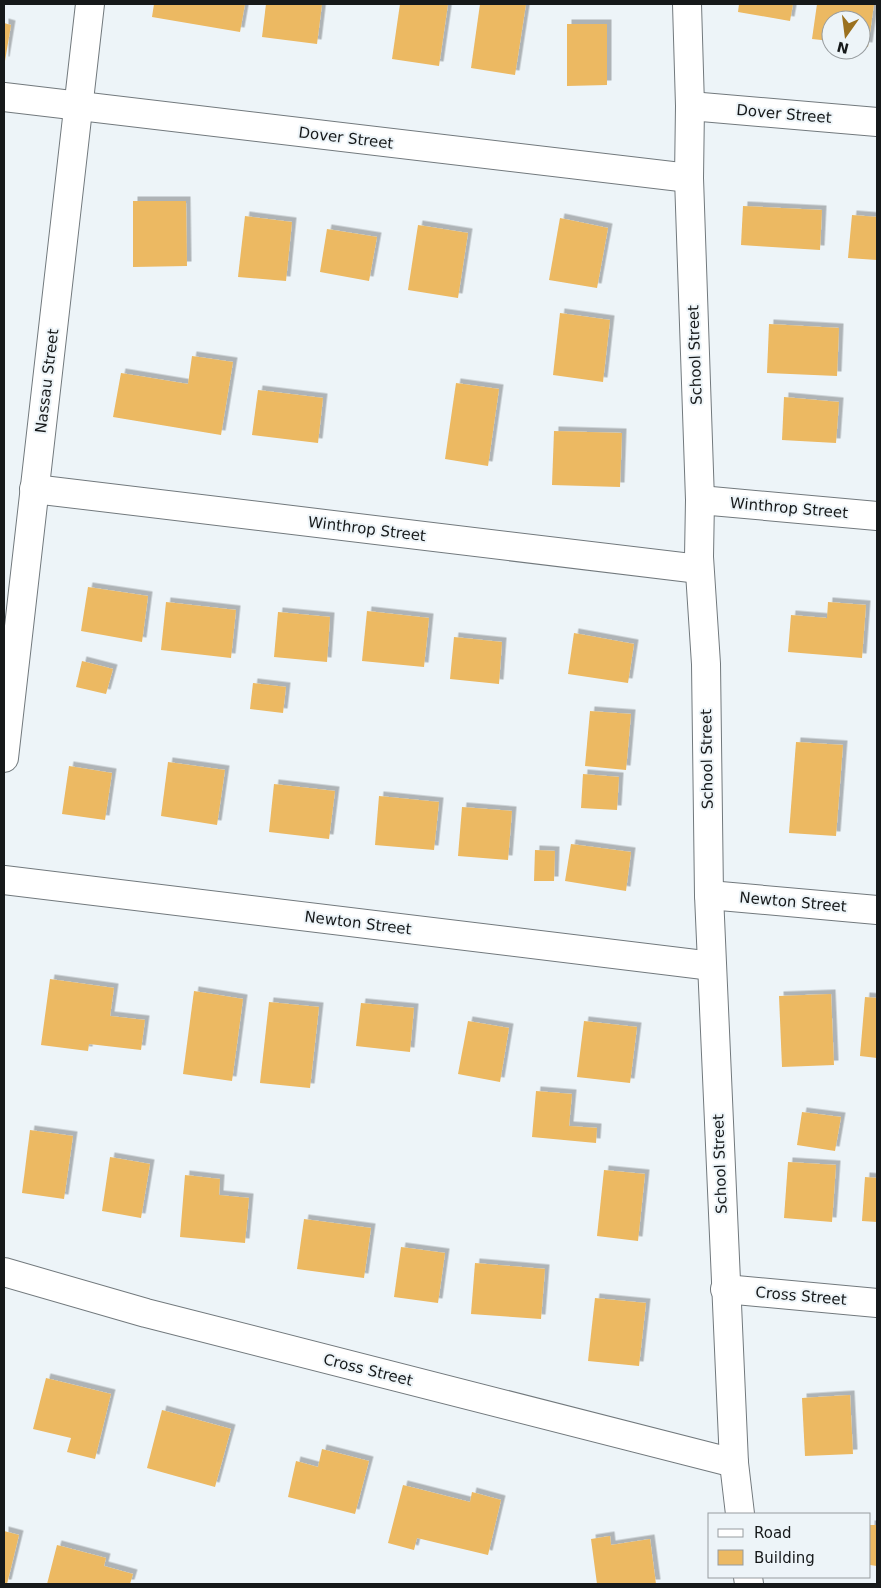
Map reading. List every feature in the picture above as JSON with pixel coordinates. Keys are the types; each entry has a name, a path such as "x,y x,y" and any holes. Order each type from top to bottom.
{"street":[{"name":"Nassau Street","path":"4,758 90,4"},
{"name":"School Street","path":"687,4 690,106 689,178 700,500 700,569 706,664 709,895 725,1289 734,1463 740,1513"},
{"name":"Dover Street","path":"4,97 689,178"},
{"name":"Dover Street","path":"690,106 877,122"},
{"name":"Winthrop Street","path":"34,489 700,569"},
{"name":"Winthrop Street","path":"700,500 877,516"},
{"name":"Newton Street","path":"4,880 712,966"},
{"name":"Newton Street","path":"709,895 877,910"},
{"name":"Cross Street","path":"4,1272 146,1313 734,1463"},
{"name":"Cross Street","path":"725,1289 877,1303"}],"building":[{"path":"154,4 245,4 240,32 152,17"},
{"path":"266,4 322,4 317,44 262,37"},
{"path":"400,4 448,4 439,66 392,59"},
{"path":"480,4 526,4 515,75 471,68"},
{"path":"739,4 793,4 790,21 738,12"},
{"path":"817,4 874,4 871,26 871,10 821,10 821,40 812,39"},
{"path":"4,23 11,25 5,61 4,61"},
{"path":"567,24 607,24 607,85 567,86"},
{"path":"133,201 186,201 187,266 133,267"},
{"path":"743,206 822,210 820,250 741,245"},
{"path":"852,215 877,217 877,260 848,258"},
{"path":"245,216 292,222 286,281 238,277"},
{"path":"560,218 608,228 597,288 549,280"},
{"path":"418,225 468,233 458,298 408,290"},
{"path":"327,229 377,237 369,281 320,272"},
{"path":"560,313 610,320 603,382 553,375"},
{"path":"769,324 839,328 837,376 767,373"},
{"path":"192,356 233,362 221,435 113,417 121,373 188,384"},
{"path":"456,383 499,389 488,466 445,459"},
{"path":"258,390 323,398 318,443 252,435"},
{"path":"784,397 839,402 836,443 782,440"},
{"path":"554,431 622,433 620,487 552,485"},
{"path":"88,587 148,596 142,642 81,631"},
{"path":"166,602 236,610 231,658 161,650"},
{"path":"828,602 866,605 862,658 788,652 791,615 827,618"},
{"path":"367,611 429,618 424,667 362,661"},
{"path":"278,612 330,617 327,662 274,657"},
{"path":"574,633 634,644 628,683 568,674"},
{"path":"454,637 502,642 499,684 450,679"},
{"path":"82,661 113,669 106,694 76,687"},
{"path":"253,683 286,687 283,713 250,709"},
{"path":"590,711 631,714 626,770 585,766"},
{"path":"796,742 843,745 836,836 789,833"},
{"path":"168,762 225,770 217,825 161,816"},
{"path":"69,766 112,773 105,820 62,814"},
{"path":"583,774 619,777 617,810 581,808"},
{"path":"274,784 335,791 329,839 269,832"},
{"path":"379,796 439,802 434,850 375,845"},
{"path":"462,807 512,811 508,860 458,856"},
{"path":"571,844 631,852 626,891 565,881"},
{"path":"535,850 555,851 554,881 534,881"},
{"path":"50,979 114,988 110,1016 145,1020 141,1050 89,1044 88,1051 41,1045"},
{"path":"194,991 243,999 232,1081 183,1074"},
{"path":"831,994 834,1065 782,1067 779,996"},
{"path":"865,997 877,998 877,1058 860,1056"},
{"path":"269,1002 319,1007 310,1088 260,1083"},
{"path":"361,1003 414,1008 410,1052 356,1046"},
{"path":"468,1021 509,1028 500,1082 458,1074"},
{"path":"584,1021 637,1027 630,1083 577,1077"},
{"path":"536,1091 572,1094 569,1126 597,1128 596,1143 532,1137"},
{"path":"802,1112 841,1117 835,1151 797,1145"},
{"path":"30,1130 73,1136 64,1199 22,1193"},
{"path":"110,1157 150,1164 141,1218 102,1211"},
{"path":"788,1162 836,1165 832,1222 784,1218"},
{"path":"604,1170 645,1174 638,1241 597,1236"},
{"path":"185,1175 220,1179 219,1195 249,1198 245,1243 180,1237"},
{"path":"865,1177 877,1178 877,1222 862,1221"},
{"path":"304,1219 371,1228 364,1278 297,1269"},
{"path":"401,1247 445,1253 438,1303 394,1297"},
{"path":"475,1263 545,1269 541,1319 471,1314"},
{"path":"595,1298 646,1303 639,1366 588,1361"},
{"path":"46,1378 111,1394 95,1459 67,1452 71,1438 33,1429"},
{"path":"850,1395 853,1454 805,1456 802,1398"},
{"path":"162,1410 231,1429 215,1487 147,1468"},
{"path":"322,1449 369,1461 355,1514 288,1497 296,1461 318,1467"},
{"path":"403,1485 470,1502 472,1492 501,1500 488,1555 417,1538 414,1550 388,1543"},
{"path":"871,1525 877,1525 877,1566 871,1565"},
{"path":"4,1531 19,1535 7,1584 4,1584"},
{"path":"610,1536 611,1545 650,1539 656,1584 597,1584 591,1539"},
{"path":"57,1545 106,1558 104,1566 133,1574 130,1584 47,1584"}]}
